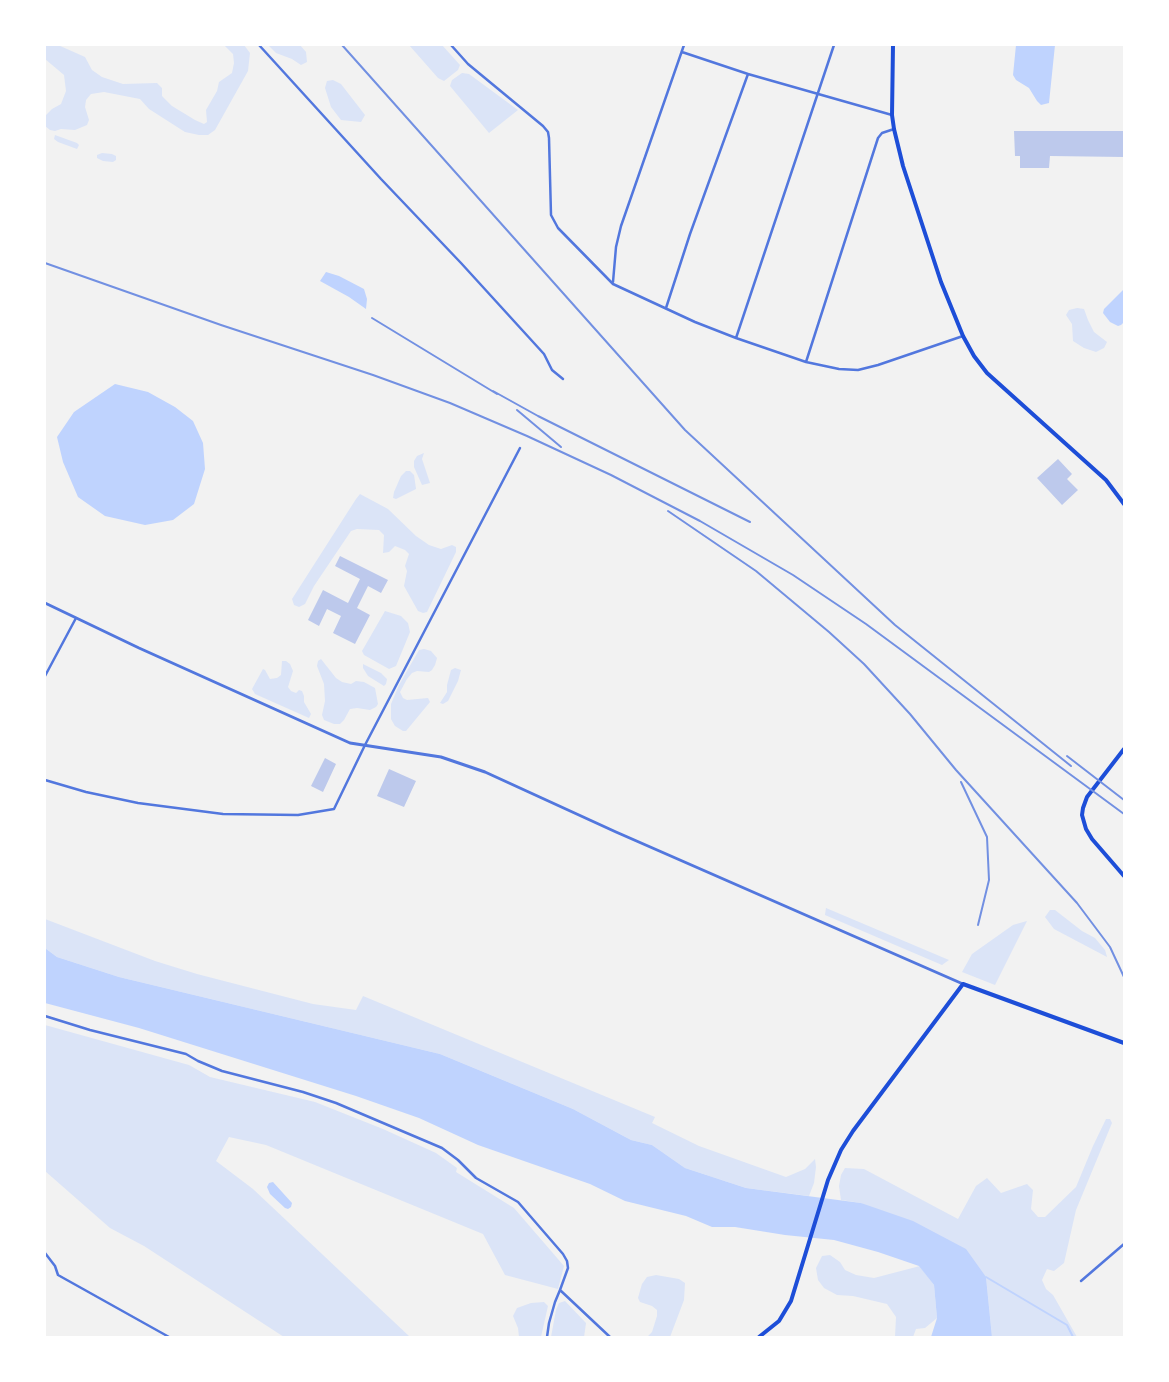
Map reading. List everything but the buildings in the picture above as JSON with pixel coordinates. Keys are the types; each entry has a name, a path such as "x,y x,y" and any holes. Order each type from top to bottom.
{"main road":[{"path":"893,45 892,115 894,129 903,166 941,282 963,336 974,356 988,373 1106,480 1124,504"},
{"path":"1124,749 1088,797 1082,815 1086,830 1092,839 1124,876"},
{"path":"760,1337 773,1327 784,1314 798,1281 828,1180 845,1142 963,984 1124,1043"}],"street":[{"path":"259,45 544,354 552,370 563,379"},
{"path":"451,45 468,64 548,132 551,215 558,228 613,284 736,338 806,362 839,369 858,370 878,365 963,336"},
{"path":"613,284 616,247 621,226 684,45"},
{"path":"736,338 834,45"},
{"path":"682,52 748,74 892,115"},
{"path":"666,308 696,216 748,74"},
{"path":"806,362 878,138 882,133 894,129"},
{"path":"45,780 86,792 138,803 223,814 298,815 334,809 365,745 520,448"},
{"path":"45,603 344,740 441,757 485,772 616,832 963,984"},
{"path":"45,676 76,618"},
{"path":"45,1016 90,1030 186,1054 222,1071 328,1101 442,1148 458,1160 476,1178 518,1202 567,1261 568,1268 550,1316 546,1337"},
{"path":"1081,1281 1124,1244"},
{"path":"45,1253 55,1266 58,1275 169,1337"},
{"path":"560,1290 610,1337"}],"shaded area":[{"path":"45,45 58,45 85,57 92,70 102,77 123,84 157,83 162,88 162,96 172,106 204,124 207,122 206,110 217,91 219,82 232,73 233,54 224,45 244,45 250,53 248,71 215,130 208,135 185,132 149,109 140,99 104,92 91,94 86,100 85,107 89,120 87,125 75,130 61,129 55,131 45,126 45,116 61,104 66,91 64,75 45,59"},
{"path":"268,45 300,45 306,52 307,62 301,65 292,59 276,53"},
{"path":"409,45 442,45 460,65 458,70 444,81 438,78"},
{"path":"462,73 469,74 518,110 489,133 450,86 452,80"},
{"path":"333,80 341,84 365,115 361,122 341,120 331,107 325,88 327,81"},
{"path":"55,135 77,143 79,145 77,149 58,142 54,139"},
{"path":"102,153 116,156 116,160 113,162 103,161 97,158 97,155"},
{"path":"1084,309 1094,332 1107,342 1104,348 1096,352 1084,348 1073,341 1072,324 1066,315 1069,310"},
{"path":"424,453 422,459 430,483 422,485 414,467 414,461 417,456"},
{"path":"406,471 410,471 414,475 416,489 396,499 393,498 401,476"},
{"path":"360,494 388,509 416,536 429,545 441,549 452,545 456,547 456,552 427,612 418,611 404,586 407,571 405,566 409,554 395,546 389,552 383,553 384,535 379,530 357,529 351,531 314,586 305,604 299,607 294,605 292,599"},
{"path":"385,611 401,616 408,623 410,632 396,666 389,669 364,655 362,651"},
{"path":"419,650 431,651 437,658 435,665 429,672 417,671 412,673 400,692 403,698 407,700 428,698 430,702 406,731 403,731 395,726 391,719 391,704 399,685"},
{"path":"321,659 336,678 342,682 351,684 356,681 364,682 375,688 378,704 376,707 370,710 350,709 340,724 324,720 322,715 325,701 324,684 317,666 318,661"},
{"path":"282,661 290,664 293,671 288,687 296,693 299,690 302,691 304,702 311,714 309,718 255,694 252,689 263,669 270,679 281,675"},
{"path":"363,664 381,673 387,679 386,684 384,686 368,676 363,668"},
{"path":"455,668 461,670 458,681 448,701 443,704 440,703 447,692 451,670"},
{"path":"826,908 949,960 942,965 825,915"},
{"path":"1050,910 1055,910 1082,931 1095,938 1105,950 1107,957 1054,929 1045,917"},
{"path":"45,919 155,961 197,974 313,1004 356,1010 363,996 655,1117 652,1123 699,1146 786,1177 805,1169 815,1159 814,1183 809,1196 746,1188 685,1168 652,1145 631,1140 573,1109 440,1054 119,977 57,957 45,948"},
{"path":"1027,921 995,985 962,972 972,954 1013,925"},
{"path":"45,1025 189,1065 210,1077 315,1102 383,1129 436,1153 457,1168 456,1172 514,1208 564,1266 558,1289 505,1275 483,1234 266,1145 229,1137 216,1161 253,1189 410,1337 284,1337 144,1246 110,1228 45,1171"},
{"path":"1106,1119 1110,1119 1112,1123 1076,1210 1064,1263 1054,1271 1047,1269 1042,1280 1046,1289 1053,1295 1077,1337 992,1337 986,1277 861,1203 841,1200 839,1186 841,1175 845,1168 864,1169 958,1219 976,1186 987,1178 1001,1193 1027,1184 1033,1190 1031,1209 1038,1217 1045,1217 1076,1187"},
{"path":"830,1255 840,1262 845,1270 856,1275 874,1278 920,1266 934,1285 937,1318 925,1328 916,1329 913,1337 895,1337 896,1317 887,1304 853,1296 837,1295 824,1288 818,1280 816,1268 822,1256"},
{"path":"656,1275 679,1279 685,1283 684,1300 670,1337 647,1337 652,1332 657,1310 640,1302 638,1298 642,1284 647,1277"},
{"path":"565,1301 586,1323 584,1337 551,1337 556,1310 559,1303"},
{"path":"544,1302 548,1306 541,1337 519,1337 518,1328 513,1316 517,1308 531,1303"}],"water":[{"path":"1016,45 1055,45 1049,103 1041,105 1029,88 1016,80 1013,75"},
{"path":"326,272 339,276 364,289 367,299 366,309 320,281"},
{"path":"1124,289 1124,322 1118,326 1110,322 1103,313 1104,309"},
{"path":"115,384 148,392 175,407 193,421 203,443 205,469 194,504 173,520 145,525 105,516 78,497 63,462 57,437 74,412"},
{"path":"45,948 57,957 119,977 440,1054 573,1109 631,1140 652,1145 685,1168 746,1188 861,1203 913,1221 966,1249 986,1277 992,1337 931,1337 937,1318 934,1285 919,1266 834,1240 735,1227 712,1227 686,1216 625,1201 590,1184 478,1145 419,1118 356,1096 139,1028 45,1003"},
{"path":"273,1182 292,1203 288,1209 270,1194 267,1187 269,1183"}],"waterway":[{"path":"986,1277 1067,1325 1073,1337"}],"railway":[{"path":"342,45 685,430 895,625 1071,766"},
{"path":"45,263 450,403 611,475 700,521 793,575 866,624 1124,814"},
{"path":"372,318 497,394"},
{"path":"493,391 538,416 750,522"},
{"path":"517,410 561,447"},
{"path":"668,511 756,571 864,664 910,714 956,770 1077,903 1110,947 1124,977"},
{"path":"1067,756 1124,800"},
{"path":"961,782 987,837 989,880 978,925"}]}
